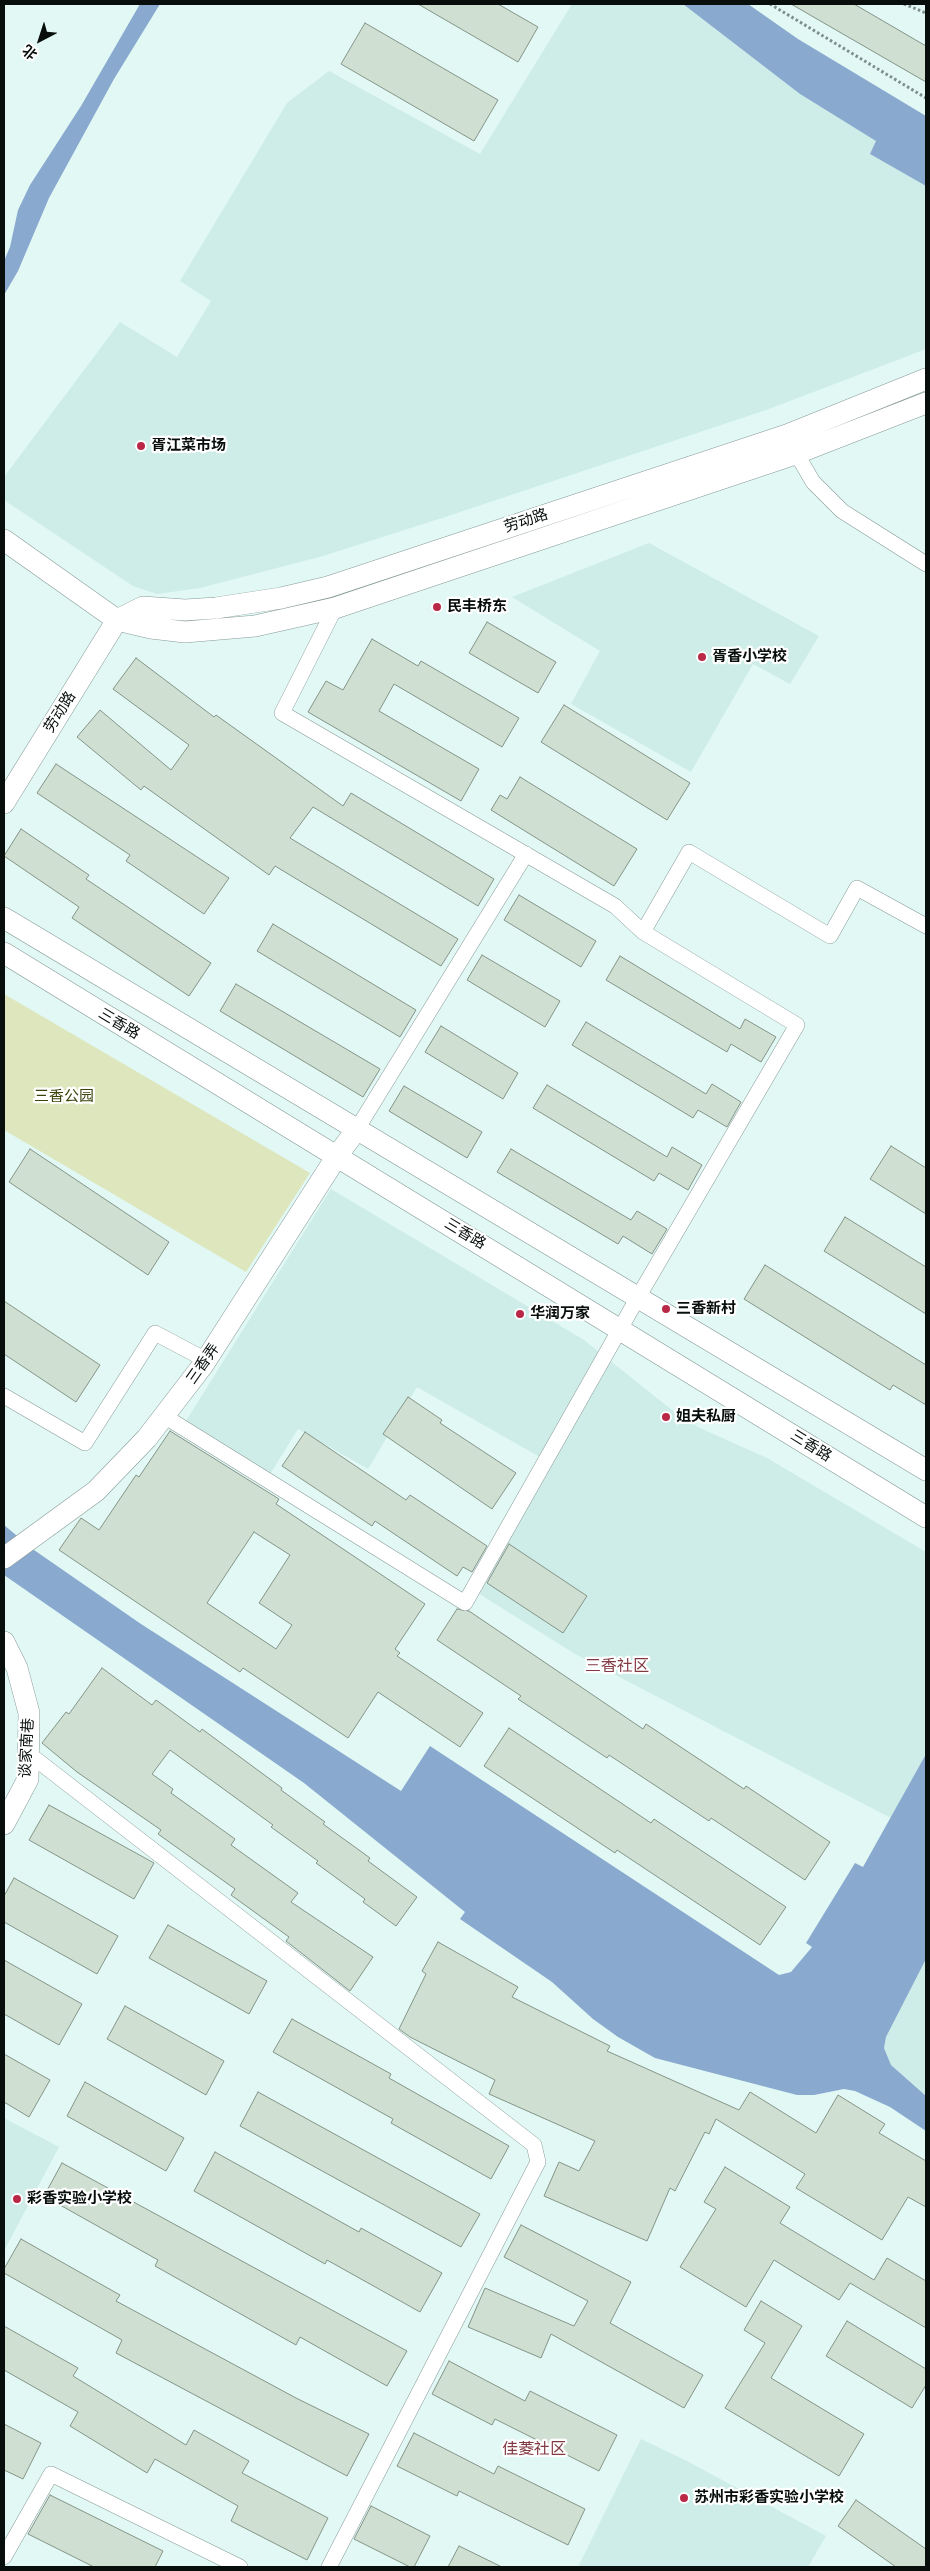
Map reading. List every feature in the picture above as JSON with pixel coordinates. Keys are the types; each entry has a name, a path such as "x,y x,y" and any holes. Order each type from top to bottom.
{"main road":[{"name":"劳动路","path":"4,540 117,620 160,630 200,632 254,626 335,608 791,444 926,379"},
{"name":"劳动路","path":"4,804 117,620 143,607 178,610 216,608 281,598 328,586 926,403"},
{"path":"4,918 637,1299 926,1470"},
{"name":"三香路","path":"4,953 926,1516"},
{"name":"三香弄","path":"4,1558 96,1491 147,1438 206,1360 337,1156 357,1129"},
{"name":"谈家南巷","path":"4,1642 17,1668 29,1713 28,1778 4,1824"}],"street":[{"path":"791,444 812,482 842,511 926,564"},
{"path":"164,1416 465,1603 637,1299 797,1025 643,932 615,906 282,713 335,608"},
{"path":"643,932 689,852 830,936 857,888 926,926"},
{"path":"357,1129 526,854"},
{"path":"4,1396 85,1443 154,1333 206,1360"},
{"path":"28,1754 534,2145 538,2162 328,2567"},
{"path":"4,2557 51,2474 240,2567"}],"path":[{"path":"770,4 926,98"},
{"path":"904,4 926,13"}],"shaded area":[{"path":"572,4 683,4 800,94 877,141 870,154 926,186 926,349 769,409 442,518 323,556 200,588 157,594 133,586 4,500 4,477 120,322 177,357 211,301 180,281 287,103 329,71 480,154"},
{"name":"胥香小学校","path":"649,543 819,636 790,684 753,664 691,772 571,704 600,651 512,597"},
{"path":"331,1189 584,1340 677,1414 700,1428 767,1458 926,1552 926,1754 891,1818 575,1654 470,1588 545,1460 417,1387 368,1469 298,1429 269,1476 186,1421"},
{"path":"926,1959 926,2096 891,2065 884,2048 886,2037"},
{"name":"彩香实验小学校","path":"4,2118 59,2147 4,2251"},
{"name":"苏州市彩香实验小学校","path":"641,2439 685,2460 826,2536 808,2567 578,2567"}],"green space":[{"name":"三香公园","path":"4,994 310,1173 246,1272 4,1130"}],"water":[{"path":"140,4 160,4 114,79 49,198 18,271 4,295 4,261 10,247 18,210 30,185 81,106"},
{"path":"683,4 748,4 798,39 926,116 926,186 870,154 876,141 800,94"},
{"path":"4,1525 34,1550 141,1624 401,1791 430,1746 779,1975 791,1972 812,1947 806,1943 855,1863 863,1867 926,1754 926,1959 886,2037 884,2048 891,2065 926,2096 926,2131 890,2107 855,2091 844,2089 814,2095 797,2095 655,2058 618,2037 593,2019 552,1982 460,1919 465,1912 304,1783 4,1575"}],"building":[{"path":"418,4 498,4 538,27 518,62"},
{"path":"791,4 854,4 926,46 926,82"},
{"path":"365,23 498,100 474,141 341,64"},
{"path":"487,622 556,662 538,693 469,653"},
{"path":"372,639 418,666 421,661 519,718 502,747 394,684 379,711 479,769 461,801 308,712 326,681 343,690"},
{"path":"136,658 214,717 216,715 343,806 351,793 494,879 478,906 313,807 290,838 458,939 441,966 275,866 269,875 144,786 141,790 77,737 100,710 171,770 189,745 113,689"},
{"path":"564,705 690,783 667,820 541,742"},
{"path":"56,764 229,878 204,914 126,861 130,855 37,793"},
{"path":"520,777 637,849 614,886 491,810 500,795 507,799"},
{"path":"21,829 89,875 86,879 211,963 189,996 72,918 79,907 4,856"},
{"path":"519,895 596,941 581,967 504,920"},
{"path":"273,924 416,1010 400,1037 257,951"},
{"path":"482,955 560,1001 545,1027 467,980"},
{"path":"620,956 740,1029 745,1019 776,1037 761,1062 731,1044 727,1052 606,980"},
{"path":"236,984 380,1069 363,1097 220,1011"},
{"path":"586,1022 706,1094 712,1084 741,1102 727,1127 698,1110 693,1118 572,1045"},
{"path":"441,1026 518,1073 503,1099 425,1052"},
{"path":"547,1085 667,1157 672,1147 702,1165 688,1190 659,1173 654,1181 533,1108"},
{"path":"404,1086 482,1132 467,1158 389,1111"},
{"path":"891,1146 926,1168 926,1214 870,1179"},
{"path":"30,1149 169,1242 148,1275 9,1182"},
{"path":"511,1149 631,1220 637,1211 667,1229 652,1254 623,1236 618,1244 497,1172"},
{"path":"845,1217 926,1267 926,1314 824,1251"},
{"path":"765,1265 926,1365 926,1405 893,1385 890,1390 744,1299"},
{"path":"4,1301 100,1365 76,1402 4,1354"},
{"path":"408,1397 442,1420 440,1423 516,1473 492,1509 383,1434"},
{"path":"170,1431 279,1499 276,1504 425,1604 395,1649 400,1653 397,1656 483,1713 460,1747 378,1692 348,1738 243,1668 240,1672 59,1550 81,1518 99,1530 136,1475 139,1477","holes":["254,1532 290,1555 259,1603 292,1625 276,1649 207,1603"]},
{"path":"305,1432 406,1500 410,1495 487,1546 472,1572 463,1567 457,1576 375,1521 372,1526 282,1466"},
{"path":"509,1544 587,1596 563,1633 487,1583"},
{"path":"457,1609 469,1611 643,1729 646,1724 744,1789 746,1786 830,1842 805,1880 711,1818 709,1821 609,1755 607,1758 518,1699 521,1696 437,1640"},
{"path":"102,1668 152,1705 156,1700 200,1732 202,1729 282,1788 281,1790 325,1822 323,1824 370,1858 368,1861 417,1897 396,1926 363,1902 365,1899 316,1863 318,1861 271,1827 273,1825 170,1750 152,1774 173,1789 171,1793 235,1839 231,1845 298,1893 291,1902 373,1957 350,1991 286,1941 289,1937 231,1895 235,1889 158,1834 161,1830 77,1772 42,1743 66,1712 69,1714"},
{"path":"509,1728 651,1823 654,1819 786,1907 760,1945 617,1850 615,1853 484,1766"},
{"path":"49,1805 154,1863 134,1899 29,1840"},
{"path":"14,1878 118,1936 97,1974 4,1922 4,1896"},
{"path":"168,1925 267,1981 249,2014 149,1958"},
{"path":"438,1942 518,1987 512,1997 610,2046 607,2051 739,2110 750,2092 816,2133 838,2095 885,2124 879,2133 926,2161 926,2207 908,2197 882,2240 796,2188 805,2174 716,2119 709,2134 705,2132 675,2191 670,2188 647,2241 544,2196 559,2162 579,2171 595,2141 489,2094 495,2080 410,2037 399,2029 426,1974 422,1971"},
{"path":"4,1960 82,2004 59,2045 4,2014"},
{"path":"125,2006 224,2061 206,2095 107,2039"},
{"path":"292,2019 391,2074 389,2078 509,2146 491,2179 391,2123 393,2119 273,2052"},
{"path":"4,2054 50,2080 29,2117 4,2102"},
{"path":"85,2082 184,2138 166,2171 67,2116"},
{"path":"258,2092 480,2214 461,2247 240,2126"},
{"path":"215,2152 359,2232 361,2228 442,2273 420,2312 327,2260 325,2264 194,2191"},
{"path":"62,2163 407,2351 387,2386 300,2337 296,2345 155,2266 158,2260 44,2196"},
{"path":"725,2167 790,2207 780,2223 874,2280 887,2258 926,2281 926,2328 850,2283 839,2300 774,2260 746,2307 680,2267 716,2209 704,2202"},
{"path":"521,2225 631,2282 610,2323 703,2375 684,2408 551,2334 541,2358 468,2327 485,2288 574,2326 588,2301 504,2257"},
{"path":"21,2239 120,2295 116,2301 296,2398 369,2434 347,2476 116,2353 122,2340 4,2273 4,2269"},
{"path":"761,2301 802,2326 771,2378 864,2434 839,2476 725,2408 765,2343 744,2330"},
{"path":"847,2321 926,2369 926,2385 912,2408 826,2356"},
{"path":"4,2326 78,2368 73,2376 186,2445 194,2430 249,2461 242,2473 328,2518 307,2560 231,2521 238,2506 155,2459 147,2473 70,2426 78,2412 4,2370"},
{"path":"449,2361 525,2401 530,2391 617,2435 599,2471 495,2419 492,2425 432,2394"},
{"path":"4,2424 41,2443 23,2479 4,2470"},
{"path":"414,2433 494,2474 498,2466 585,2509 568,2545 459,2491 457,2496 397,2466"},
{"path":"50,2495 163,2551 155,2567 94,2567 28,2534"},
{"path":"856,2500 926,2549 926,2567 896,2567 838,2526"},
{"path":"371,2506 430,2536 414,2567 410,2567 354,2539"},
{"path":"459,2546 502,2567 448,2567"}],"place":[{"name":"胥江菜市场","path":"141,446"},
{"name":"民丰桥东","path":"437,607"},
{"name":"胥香小学校","path":"702,657"},
{"name":"三香新村","path":"666,1309"},
{"name":"华润万家","path":"520,1314"},
{"name":"姐夫私厨","path":"666,1417"},
{"name":"彩香实验小学校","path":"17,2199"},
{"name":"苏州市彩香实验小学校","path":"684,2498"}],"district":[{"name":"三香社区","path":"617,1666"},
{"name":"佳菱社区","path":"534,2449"}]}
